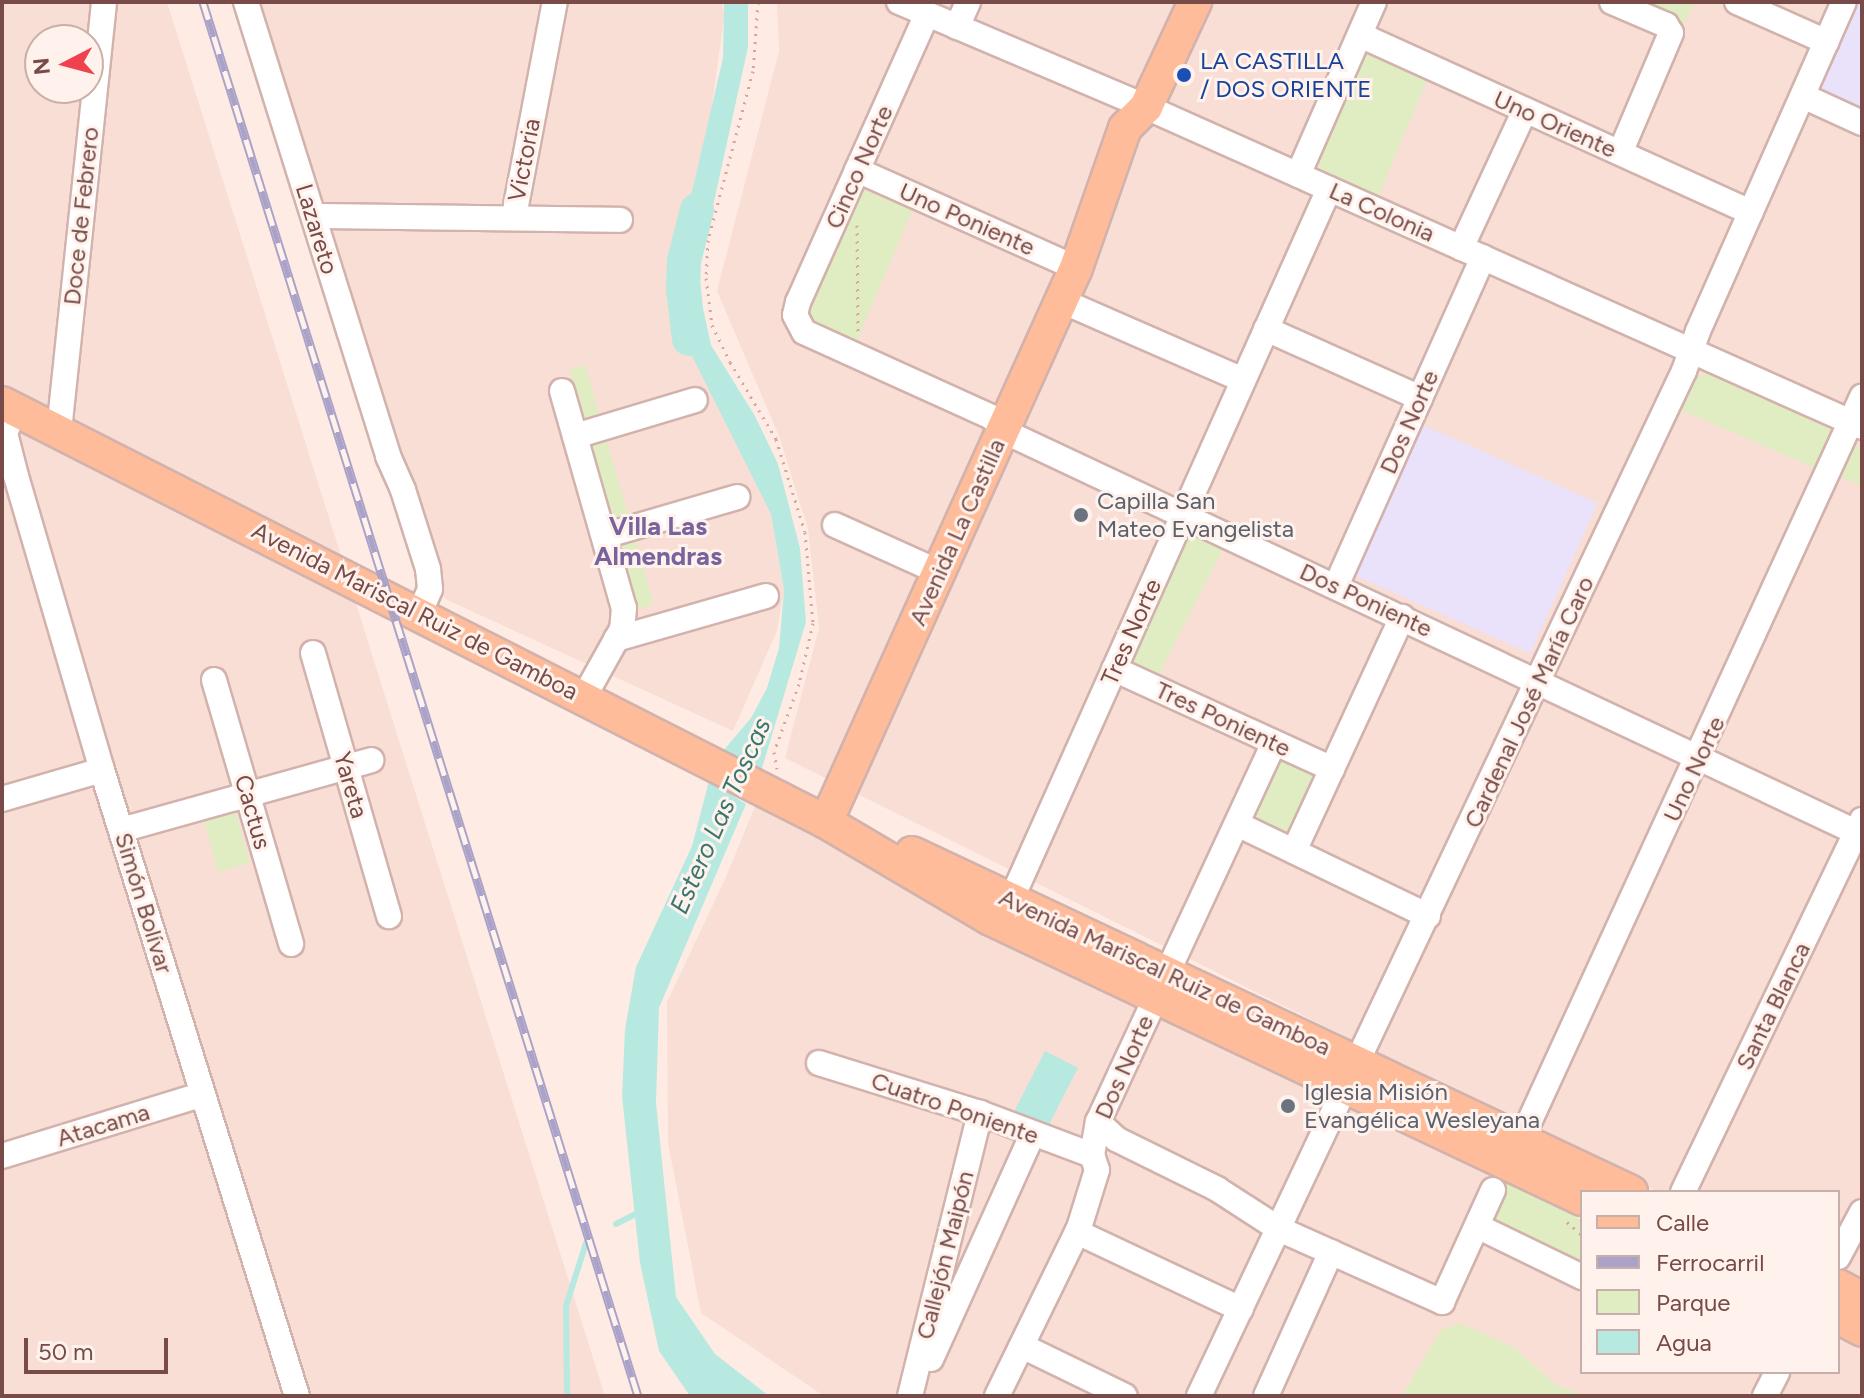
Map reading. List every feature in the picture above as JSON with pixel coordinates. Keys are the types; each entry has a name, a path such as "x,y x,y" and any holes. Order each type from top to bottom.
{"main road":[{"name":"Avenida La Castilla","path":"826,822 1082,255 1142,133 1146,107 1195,2"},
{"name":"Avenida Mariscal Ruiz de Gamboa","path":"6,420 59,431 826,822 991,919 1162,986 1353,1076 1580,1198"},
{"name":"Avenida Mariscal Ruiz de Gamboa","path":"826,822 920,856 1011,900 1162,986"},
{"name":"Avenida Mariscal Ruiz de Gamboa","path":"1353,1076 1521,1140 1627,1190"},
{"path":"1840,1287 1862,1299"},
{"path":"1840,1318 1862,1330"}],"street":[{"name":"Doce de Febrero","path":"59,431 104,2"},
{"name":"Lazareto","path":"246,2 388,456 390,481 415,570 420,613"},
{"name":"Victoria","path":"314,216 514,216 555,2"},
{"name":"La Colonia","path":"899,2 1146,107 1856,424"},
{"path":"957,27 968,2"},
{"path":"1298,175 1374,2"},
{"path":"1737,2 1827,42"},
{"name":"Cardenal José María Caro","path":"1199,1396 1353,1076 1692,351 1844,2"},
{"path":"1620,153 1670,30 1626,5"},
{"name":"Cinco Norte","path":"797,321 798,302 927,14"},
{"name":"Uno Oriente","path":"1360,35 1751,212"},
{"path":"1803,96 1862,123"},
{"name":"Dos Norte","path":"1336,586 1420,398 1525,110"},
{"name":"Uno Poniente","path":"857,170 1082,255"},
{"name":"Tres Norte","path":"1011,900 1329,189"},
{"path":"514,216 620,220"},
{"path":"1062,301 1243,380"},
{"name":"Dos Poniente","path":"797,321 804,332 991,417 1014,436 1700,758 1859,826"},
{"path":"1266,329 1420,398"},
{"path":"562,391 624,608 622,629 584,697"},
{"name":"Uno Norte","path":"1521,1140 1856,424 1862,397"},
{"path":"575,436 695,400"},
{"name":"Simón Bolívar","path":"6,420 102,770 297,1396"},
{"path":"604,536 737,497"},
{"path":"835,525 939,572"},
{"path":"616,639 766,596"},
{"path":"1294,851 1402,617"},
{"name":"Yareta","path":"313,653 389,916"},
{"name":"Tres Poniente","path":"1114,669 1332,769"},
{"name":"Cactus","path":"214,680 291,944"},
{"name":"Dos Norte","path":"997,1396 1077,1232 1097,1170 1092,1155 1098,1122 1274,743"},
{"path":"121,830 371,760"},
{"path":"2,799 102,770"},
{"path":"1237,824 1428,916"},
{"name":"Santa Blanca","path":"1684,1190 1859,826"},
{"name":"Cuatro Poniente","path":"819,1063 980,1113 1092,1155"},
{"name":"Atacama","path":"2,1156 203,1094"},
{"name":"Callejón Maipón","path":"912,1396 980,1113"},
{"path":"1098,1122 1116,1139 1217,1189 1279,1229 1442,1302 1493,1190"},
{"name":"Callejón Maipón","path":"912,1396 1032,1135"},
{"path":"1840,1253 1862,1212"},
{"path":"1477,1226 1580,1276"},
{"path":"1077,1232 1241,1309"},
{"path":"1266,1396 1331,1252"},
{"path":"1022,1346 1125,1396"},
{"path":"1765,1396 1776,1374"}],"path":[{"path":"758,2 753,71 708,240 706,278 712,325 730,362 776,439 805,532 813,623 799,684 774,752 779,798"},
{"path":"857,217 858,357"}],"shaded area":[{"path":"2,2 167,2 605,1396 2,1396"},
{"path":"257,2 722,2 724,17 711,113 687,213 682,310 765,479 784,590 777,631 733,731 445,599 415,521"},
{"path":"777,2 1862,2 1862,1294 1840,1283 1840,1190 1654,1190 785,758 819,628 808,529 779,436 717,291 779,51"},
{"path":"1858,2 1862,2 1862,109 1818,88"},
{"path":"1423,425 1597,503 1530,653 1356,576"},
{"path":"760,794 1507,1175 1580,1221 1580,1374 1840,1374 1840,1335 1862,1346 1862,1396 1589,1396 1556,1385 1515,1348 1441,1331 1402,1396 824,1396 701,1313 668,1143 667,1002 725,879"}],"green space":[{"path":"1643,2 1695,2 1685,23"},
{"path":"1371,52 1428,77 1378,197 1323,175 1317,158 1360,58"},
{"path":"857,187 912,210 857,340 802,317"},
{"path":"585,365 654,604 638,609 570,369"},
{"path":"1712,373 1825,424 1833,437 1822,471 1681,410 1694,377"},
{"path":"1862,445 1862,486 1841,477 1852,448"},
{"path":"1187,531 1223,549 1157,677 1122,659"},
{"path":"1281,757 1318,774 1290,835 1253,818"},
{"path":"236,812 250,863 218,872 204,821"},
{"path":"1507,1175 1566,1204 1580,1220 1580,1267 1487,1221"},
{"path":"1460,1323 1515,1348 1556,1385 1589,1396 1402,1396 1441,1330"}],"water":[{"path":"724,2 748,2 748,47 699,270 703,308 711,345 755,416 778,464 800,548 806,622 759,778 717,758 751,718 767,688 779,648 784,590 771,514 690,352 682,310 687,213 723,58"},
{"path":"709,781 746,804 659,1008 656,1103 676,1297 715,1354 769,1396 690,1396 659,1351 640,1263 622,1096 625,1029 636,967 692,846"},
{"path":"1045,1051 1078,1068 1048,1127 1015,1111"}],"waterway":[{"name":"Estero Las Toscas","path":"689,339 683,289 684,261 697,210"},
{"path":"616,1224 641,1211"},
{"path":"567,1396 566,1306 586,1243"}],"railway":[{"path":"203,2 638,1396"}],"place":[{"name":"LA CASTILLA / DOS ORIENTE","path":"1184,75"},
{"name":"Capilla San Mateo Evangelista","path":"1081,515"},
{"name":"Iglesia Misión Evangélica Wesleyana","path":"1288,1106"}],"district":[{"name":"Villa Las Almendras","path":"658,542"}]}
